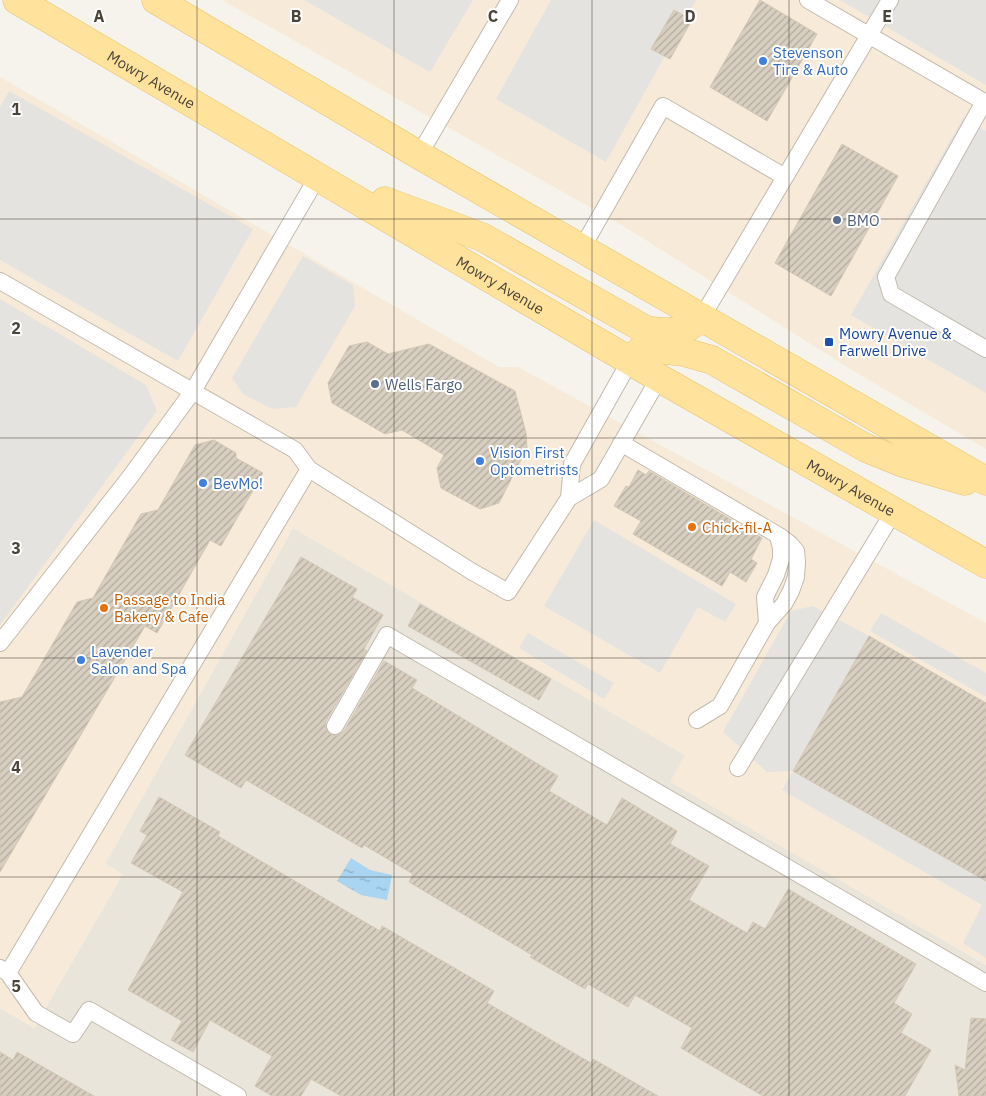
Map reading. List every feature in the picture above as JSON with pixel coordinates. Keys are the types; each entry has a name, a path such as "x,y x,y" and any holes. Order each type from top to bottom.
{"main road":[{"name":"Mowry Avenue","path":"17,0 659,378 986,564"},
{"path":"156,0 419,155 986,481"},
{"path":"318,176 482,237 646,330 659,332 679,331 693,326 702,317"},
{"path":"630,361 641,350 657,349 684,352 712,360 866,448 903,463 986,487"}],"lane":[{"path":"419,155 510,0"},
{"path":"808,0 985,103 886,277 891,294 986,349"},
{"path":"702,317 890,0"},
{"path":"582,248 662,106 785,177"},
{"path":"0,643 130,477 193,391 318,176"},
{"path":"0,281 295,450 309,468 471,571 508,592 569,498 601,479 659,378"},
{"path":"569,498 572,464 630,361"},
{"path":"621,443 778,536 790,544 796,551 796,577 784,604 767,623 720,706 698,720"},
{"path":"238,1096 89,1010 73,1034 36,1013 4,971 309,468"},
{"path":"738,768 894,511"},
{"path":"335,726 387,635 986,983"}],"shaded area":[{"path":"222,0 986,0 986,449 852,370 625,227"},
{"path":"304,0 473,0 430,72"},
{"path":"551,0 696,0 606,162 496,99"},
{"path":"840,0 986,0 986,85"},
{"path":"0,77 499,367 518,367 986,623 986,965 670,782 685,755 293,528 105,864 123,874 34,1028 0,1008"},
{"path":"9,91 253,229 178,361 0,260 0,107"},
{"path":"963,118 986,131 986,393 851,315"},
{"path":"303,256 353,285 355,306 296,407 272,409 243,394 232,378"},
{"path":"0,299 146,385 157,411 0,625"},
{"path":"594,520 736,604 725,622 698,607 660,673 544,606"},
{"path":"293,528 685,755 671,782 986,965 986,1096 0,1096 0,1008 34,1028 123,874 105,864"},
{"path":"813,606 869,636 793,771 767,772 723,732 791,611"},
{"path":"881,613 986,673 986,697 870,631"},
{"path":"528,633 614,683 604,699 519,648"},
{"path":"793,771 986,881 986,958 963,943 982,905 782,790"}],"water":[{"path":"351,858 370,870 392,875 387,900 361,895 337,881"}],"building":[{"name":"Stevenson Tire & Auto","path":"760,0 817,34 767,121 710,87"},
{"path":"674,10 692,20 670,59 651,49"},
{"name":"BMO","path":"842,144 898,176 831,296 775,263"},
{"path":"367,342 388,354 429,344 515,391 526,433 527,448 499,503 480,509 441,488 437,468 444,455 402,430 385,434 332,403 328,383 349,346"},
{"path":"214,440 236,453 236,458 263,473 221,546 210,540 157,633 145,626 0,872 0,702 22,697 77,602 93,598 141,514 158,510 195,445"},
{"name":"Chick-fil-A","path":"638,470 646,475 649,471 762,538 751,559 757,563 746,582 730,572 722,586 633,534 641,521 614,506 626,486 629,487"},
{"path":"301,557 357,589 352,597 383,615 364,649 367,651 326,721 325,727 330,734 336,736 344,731 384,661 417,680 412,688 558,776 549,791 607,825 622,798 677,831 670,844 709,866 689,900 747,933 753,922 765,929 788,889 916,964 894,1003 912,1014 901,1033 931,1050 905,1096 763,1096 681,1048 692,1028 635,995 628,1007 588,984 585,989 530,957 532,955 409,882 413,874 364,845 362,848 246,780 241,788 185,755"},
{"path":"420,604 551,679 539,700 408,626"},
{"path":"869,636 986,703 986,881 793,771"},
{"path":"159,797 220,832 218,836 380,931 382,926 494,991 487,1003 591,1063 593,1059 658,1096 341,1096 311,1079 301,1096 272,1096 255,1086 272,1056 210,1020 193,1052 171,1040 182,1021 128,990 183,892 131,863 147,835 140,831"},
{"path":"971,1018 986,1019 986,1096 959,1096 955,1065 965,1070"},
{"path":"0,1052 13,1060 17,1052 94,1096 0,1096"}],"place":[{"name":"Stevenson Tire & Auto","path":"763,61"},
{"name":"BMO","path":"837,220"},
{"name":"Mowry Avenue & Farwell Drive","path":"829,342"},
{"name":"Wells Fargo","path":"375,384"},
{"name":"Vision First Optometrists","path":"480,461"},
{"name":"BevMo!","path":"203,483"},
{"name":"Chick-fil-A","path":"692,527"},
{"name":"Passage to India Bakery & Cafe","path":"104,608"},
{"name":"Lavender Salon and Spa","path":"81,660"}]}
